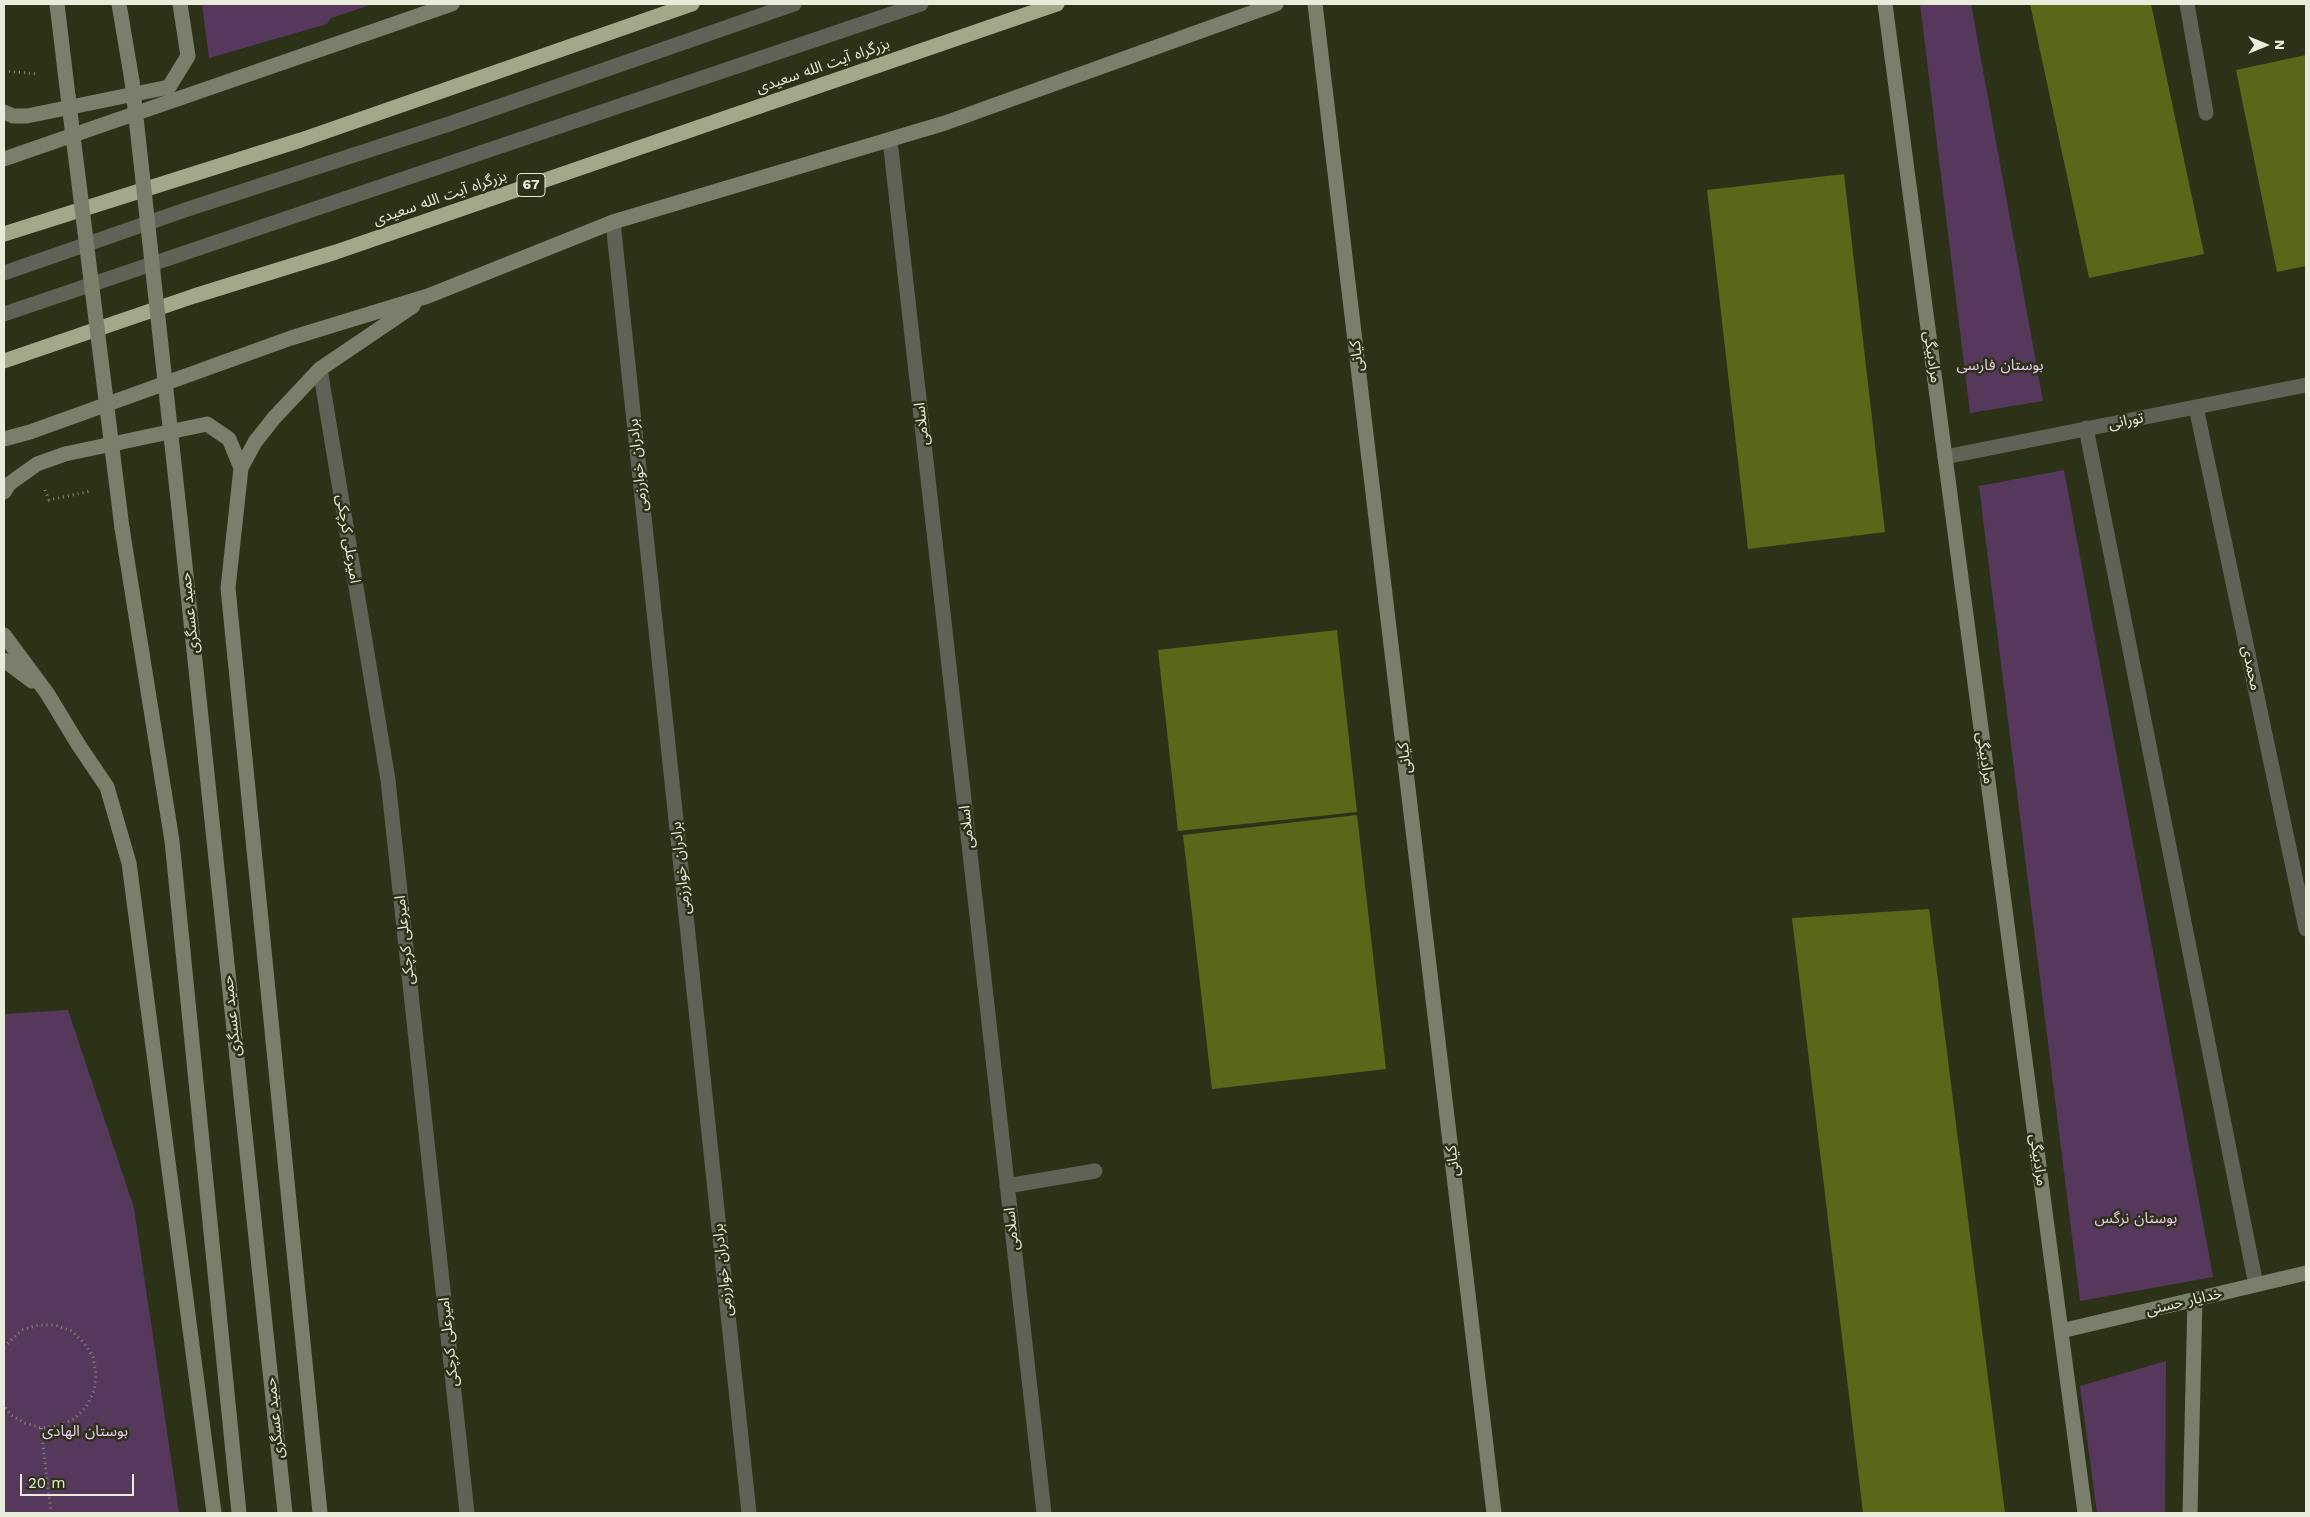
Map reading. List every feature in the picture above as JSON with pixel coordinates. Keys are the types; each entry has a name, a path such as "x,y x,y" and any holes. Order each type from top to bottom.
{"highway":[{"path":"4,234 301,140 692,4"},
{"name":"بزرگراه آیت الله سعیدی","path":"4,362 194,296 336,252 1057,4"}],"main road":[{"path":"57,4 116,485 172,841 239,1513"},
{"name":"حمید عسگری","path":"119,4 132,81 285,1513"},
{"path":"4,112 13,116 27,116 168,87 188,56 180,4"},
{"path":"4,159 452,4"},
{"path":"4,439 40,428 291,338 428,296 613,222 890,140 964,116 1276,4"},
{"name":"کیانی","path":"1315,4 1494,1513"},
{"name":"مرادبیگی","path":"1885,4 2085,1513"},
{"path":"320,1513 228,588 241,468 255,442 274,418 320,370 428,296"},
{"path":"4,492 9,484 37,464 65,454 207,424 229,439 241,468"},
{"path":"4,635 48,693 78,744 107,787 129,863 214,1513"},
{"path":"4,660 48,693"},
{"name":"خدایار حسنی","path":"2061,1331 2306,1273"},
{"path":"2190,1513 2195,1299"}],"street":[{"path":"4,273 188,209 449,124 794,4"},
{"path":"4,314 920,4"},
{"path":"2187,4 2206,114"},
{"name":"اسلامی","path":"890,140 1044,1513"},
{"name":"برادران خوارزمی","path":"613,222 749,1513"},
{"name":"امیرعلی کرچکی","path":"320,370 388,780 467,1513"},
{"name":"تورانی","path":"1945,457 2306,385"},
{"name":"محمدی","path":"2196,407 2306,929"},
{"path":"2086,428 2256,1285"},
{"path":"1007,1186 1095,1170"}],"path":[{"path":"4,71 42,74"},
{"path":"49,500 116,485"},
{"path":"4,1346 22,1330 38,1325 55,1325 72,1331 84,1343 93,1357 96,1374 94,1391 86,1407 74,1419 58,1426 41,1428 25,1423 11,1415 4,1406"},
{"path":"41,1428 52,1513"}],"green space":[{"path":"202,4 373,4 331,18 327,24 209,58"},
{"name":"بوستان فارسی","path":"1920,4 1971,4 2043,401 1970,413"},
{"name":"بوستان نرگس","path":"2064,470 2213,1277 2080,1301 1979,486"},
{"name":"بوستان الهادی","path":"68,1010 134,1208 179,1513 4,1513 4,1014"},
{"path":"2166,1361 2165,1513 2097,1513 2080,1386"}],"building":[{"path":"2030,4 2151,4 2204,254 2089,278"},
{"path":"2306,55 2306,266 2277,272 2236,70"},
{"path":"1844,174 1885,532 1748,549 1707,190"},
{"path":"1337,630 1357,812 1178,831 1158,650"},
{"path":"1357,815 1386,1069 1212,1089 1183,835"},
{"path":"1929,909 2005,1513 1863,1513 1792,918"}]}
